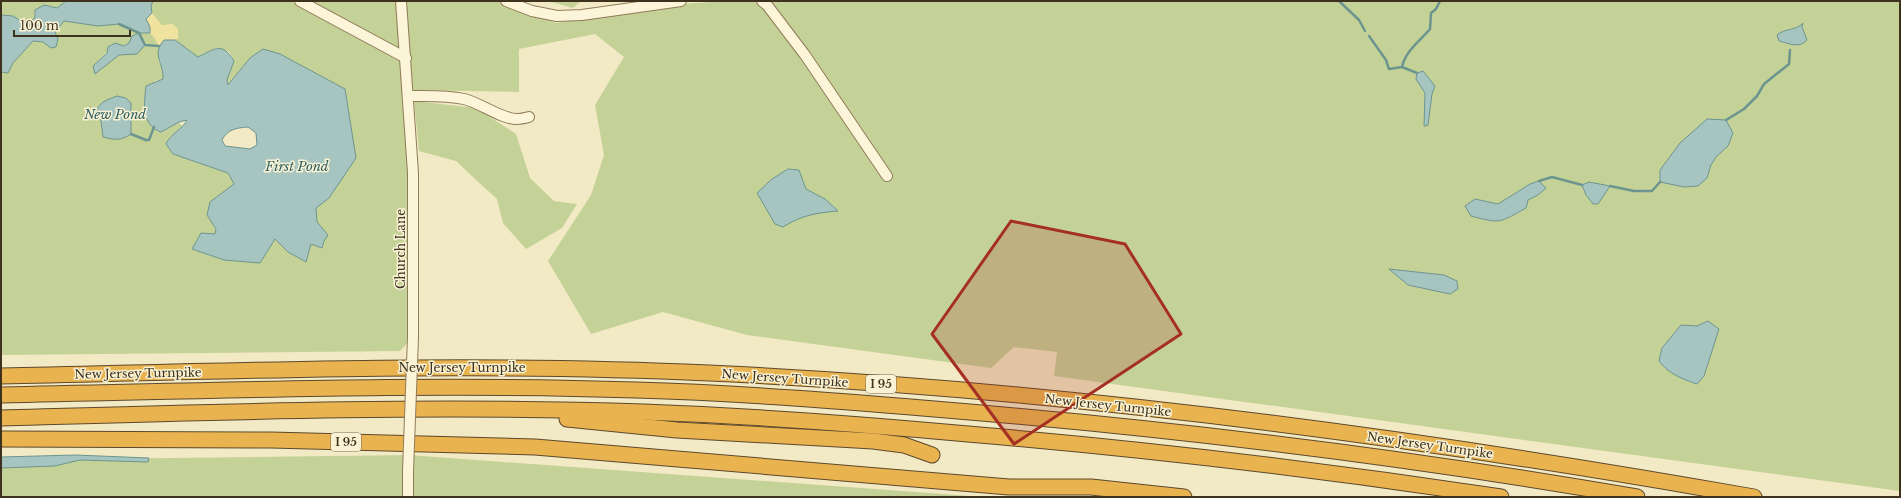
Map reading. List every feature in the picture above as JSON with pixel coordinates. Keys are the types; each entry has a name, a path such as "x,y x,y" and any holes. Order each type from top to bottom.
{"highway":[{"name":"New Jersey Turnpike","path":"1,376 379,367 465,367 636,370 780,377 1015,396 1206,416 1499,455 1754,497"},
{"name":"New Jersey Turnpike","path":"1,395 401,387 577,388 767,396 1006,415 1188,434 1479,472 1637,497"},
{"path":"1,418 455,408 661,413 771,418 914,429 1187,456 1501,497"},
{"path":"455,408 646,427 873,441 904,446 932,455"},
{"name":"I 95","path":"1,439 271,440 535,447 1009,487 1091,487 1184,497"},
{"path":"1009,487 1062,497"}],"street":[{"path":"300,1 406,58"},
{"name":"Church Lane","path":"401,1 406,58 413,192 413,337 408,497"},
{"path":"506,1 532,11 557,16 582,15 681,1"},
{"path":"762,1 805,55 887,176"},
{"path":"408,96 441,96 464,99 480,104 506,117 517,119 529,117"}],"highlighted area":[{"path":"1011,221 1125,244 1181,334 1014,444 932,334"}],"green space":[{"path":"1,1 66,2 57,8 35,10 36,18 26,24 13,16 1,15"},
{"path":"153,1 401,1 406,58 413,337 400,351 1,355 1,72 8,73 13,63 33,41 43,42 51,48 58,39 55,32 64,21 98,26 119,24 139,33 150,27 146,19","holes":["174,40 198,57 216,48 229,52 234,61 227,80 228,85 250,58 280,54 345,89 224,260 215,234 216,229 207,215 234,184 228,173 173,154 168,139 183,127 179,122 161,132 155,81 163,79 163,72 158,59","115,43 123,46 129,43 137,54 119,55 93,66","131,103 131,115 103,137 101,121"]},
{"path":"405,1 499,1 556,23 681,4 726,1 1900,1 1900,491 1054,376 1057,352 1014,347 991,368 747,335 663,312 591,334 548,261 591,195 604,155 595,105 624,57 595,34 519,49 519,92 413,90"},
{"path":"548,1 581,1 573,8"},
{"path":"414,101 476,108 516,134 530,178 554,201 577,204 562,228 526,249 503,223 497,199 456,161 419,151"},
{"path":"409,455 984,497 408,497 408,484 403,484 402,497 1,497 1,460"}],"sand":[{"path":"152,13 162,25 173,24 178,29 178,38 175,40 164,40 159,46 150,33 150,27 146,19 147,16"}],"water":[{"path":"66,1 153,1 151,6 152,13 146,19 150,27 150,33 140,33 145,45 137,54 119,55 95,74 93,66 107,53 108,47 115,43 124,46 129,43 132,36 139,33 119,24 98,26 64,21 55,32 58,39 56,47 51,48 43,42 33,41 13,63 8,73 1,72 1,15 13,16 26,24 35,18 35,10 44,5 57,8"},
{"path":"1803,23 1802,27 1807,40 1804,43 1793,45 1779,41 1777,35 1783,31 1800,26"},
{"name":"First Pond","path":"164,40 175,40 198,57 218,48 226,51 234,61 227,80 228,85 250,58 263,49 280,54 345,89 356,158 329,198 316,208 317,222 328,235 322,248 311,244 306,262 288,252 275,239 260,263 224,260 192,249 201,233 215,234 216,229 207,215 210,202 234,184 228,173 173,154 166,144 170,137 182,127 187,120 179,122 161,132 155,129 147,119 145,113 146,86 163,79 163,73 158,55 160,45","holes":["248,127 256,133 257,145 250,149 225,146 222,140 227,133 236,129"]},
{"path":"1423,71 1435,86 1432,94 1428,125 1424,126 1425,93 1416,79 1417,73"},
{"name":"New Pond","path":"117,96 126,98 131,103 131,134 124,138 111,139 103,137 101,121 96,112 102,103"},
{"path":"1707,119 1726,120 1733,133 1728,146 1716,157 1711,165 1707,178 1698,186 1684,187 1660,182 1660,170 1680,143"},
{"path":"788,169 799,170 806,189 825,199 838,211 809,215 783,227 775,224 757,193 772,179"},
{"path":"1539,181 1546,188 1538,195 1528,200 1526,208 1500,221 1471,216 1465,206 1475,199 1498,204 1530,184"},
{"path":"1589,182 1610,186 1598,204 1593,204 1586,195 1582,185"},
{"path":"1389,269 1444,275 1457,281 1458,289 1450,294 1408,285"},
{"path":"1708,321 1719,329 1704,376 1697,384 1676,376 1659,361 1662,348 1681,325 1697,326"},
{"path":"75,455 149,458 148,462 80,460 55,466 1,468 1,457"}],"waterway":[{"path":"1339,1 1359,20 1365,31"},
{"path":"1417,73 1402,67 1413,46 1430,29 1431,13 1436,9 1440,1"},
{"path":"119,24 139,33 145,45 159,46"},
{"path":"1369,36 1386,60 1389,69 1402,67"},
{"path":"1726,120 1744,109 1757,96 1764,84 1789,64 1790,50"},
{"path":"131,134 149,140 154,127"},
{"path":"1539,181 1552,177 1582,185"},
{"path":"1610,186 1634,191 1652,191 1660,182"}]}
